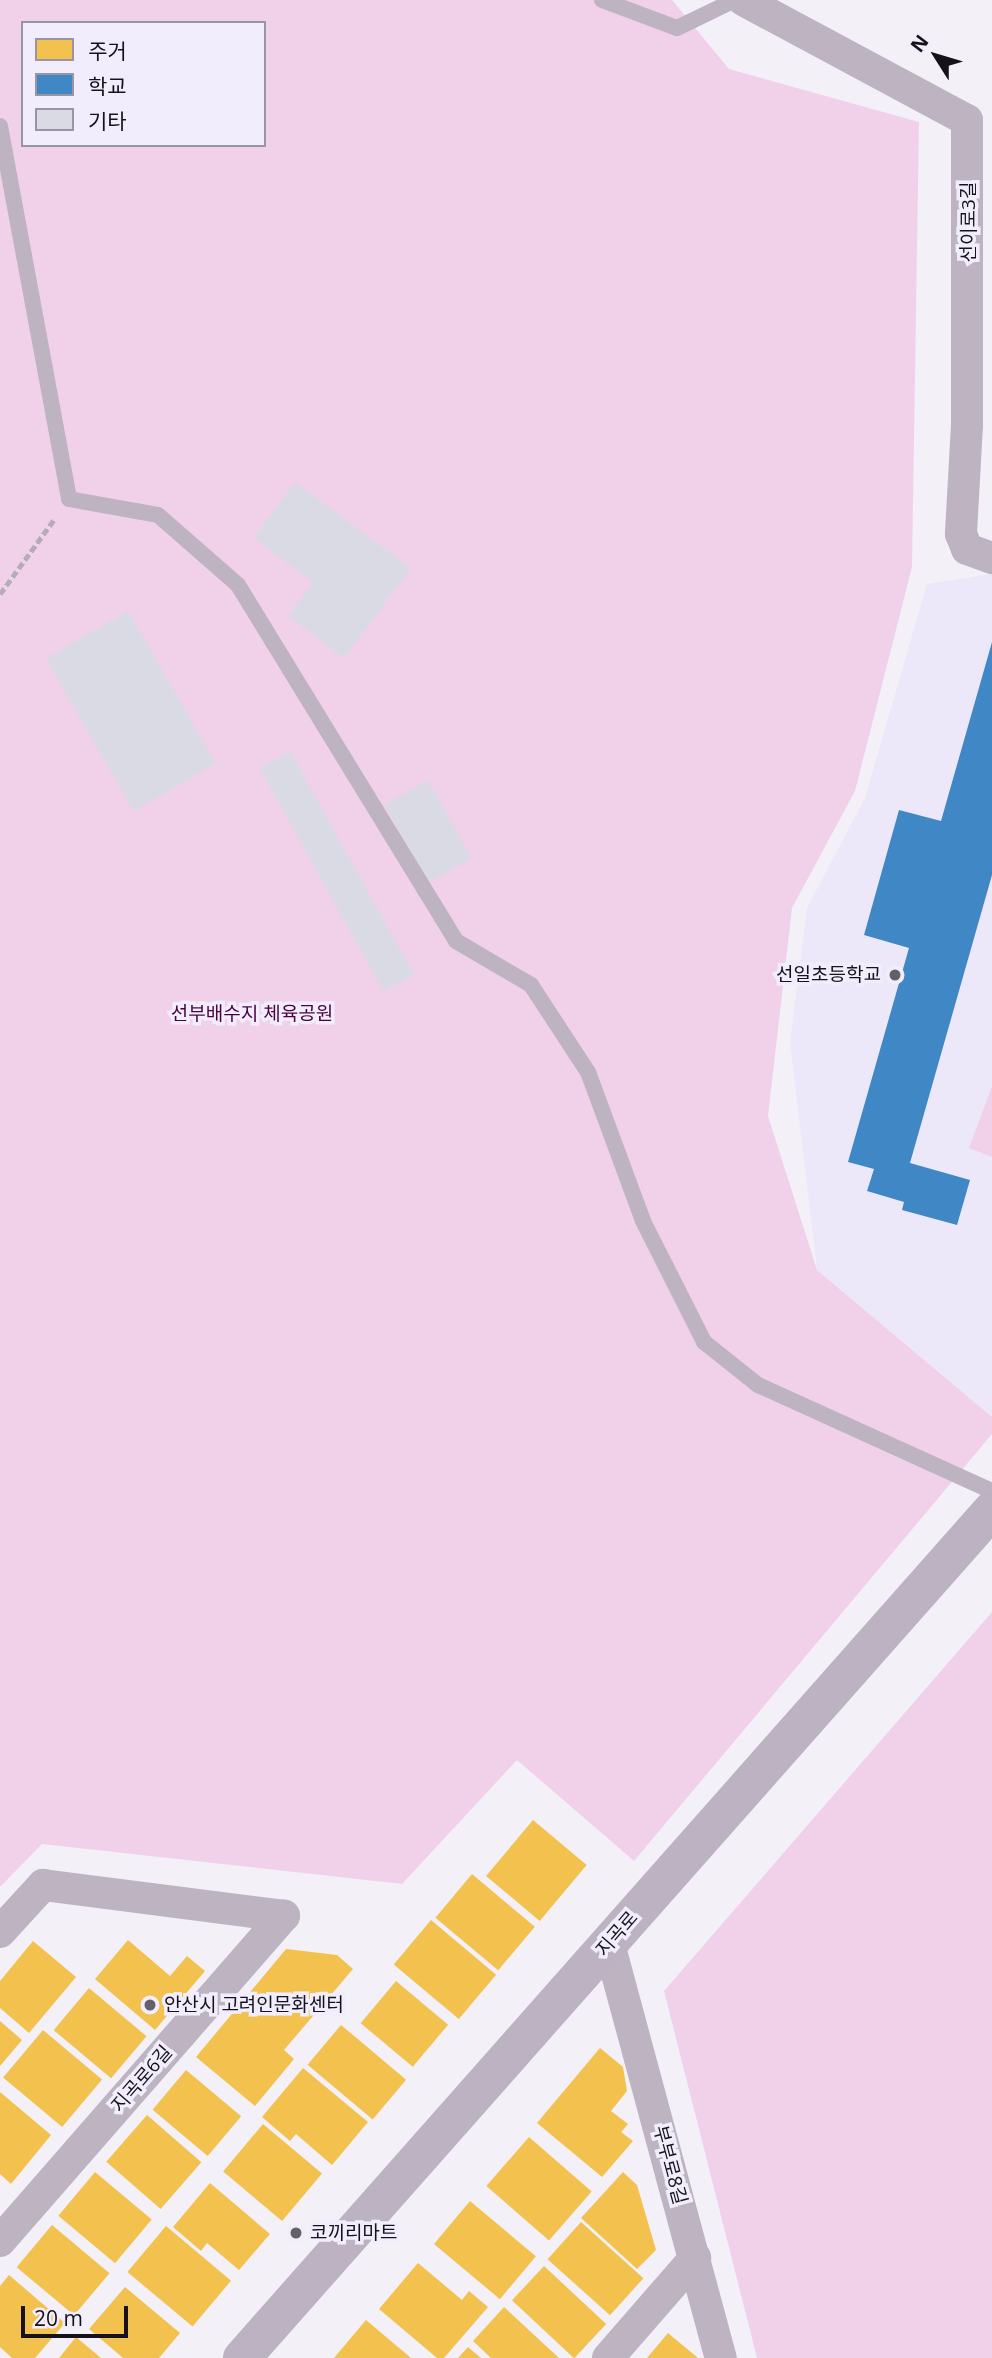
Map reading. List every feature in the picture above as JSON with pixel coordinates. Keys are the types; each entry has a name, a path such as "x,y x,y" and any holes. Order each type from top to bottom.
{"main road":[{"name":"지곡로","path":"242,2358 992,1510"}],"street":[{"name":"선이로3길","path":"743,0 967,120 967,425 961,534 967,549 992,558"},
{"name":"지곡로6길","path":"0,1933 43,1885 284,1916 0,2241"},
{"name":"부부로8길","path":"609,1944 722,2358"},
{"path":"608,2358 695,2258"}],"lane":[{"path":"602,0 677,28 735,0"},
{"path":"0,126 69,499 158,515 238,585 456,941 531,985 588,1072 643,1221 704,1342 758,1385 992,1491"}],"path":[{"path":"0,594 69,499"}],"shaded area":[{"name":"선일초등학교","path":"992,574 992,1417 817,1270 790,1042 807,908 865,798 927,584"}],"green space":[{"name":"선부배수지 체육공원","path":"0,0 672,0 729,69 919,122 912,567 855,791 792,908 768,1116 817,1270 992,1417 992,1434 634,1861 517,1760 402,1884 42,1844 0,1887"},
{"path":"992,1086 992,1157 969,1148"},
{"path":"992,1612 992,2358 757,2358 664,1991"}],"building: 주거":[{"path":"533,1820 587,1865 540,1921 486,1876"},
{"path":"472,1874 535,1927 498,1970 435,1918"},
{"path":"431,1920 496,1975 459,2019 394,1964"},
{"name":"안산시 고려인문화센터","path":"128,1940 170,1976 187,1956 205,1971 155,2030 95,1979"},
{"path":"33,1941 76,1977 29,2033 0,2008 0,1981"},
{"path":"286,1949 337,1955 353,1969 284,2050 294,2059 255,2106 196,2057"},
{"path":"396,1981 448,2025 413,2067 361,2023"},
{"path":"89,1988 146,2036 111,2078 54,2030"},
{"path":"0,2021 22,2040 0,2066"},
{"path":"341,2025 406,2080 373,2119 308,2065"},
{"path":"43,2030 102,2079 62,2127 3,2077"},
{"path":"600,2048 623,2067 627,2091 611,2111 628,2124 621,2132 633,2141 602,2177 537,2123"},
{"path":"303,2068 368,2122 332,2165 296,2134 290,2141 262,2117"},
{"path":"186,2070 241,2116 208,2156 153,2110"},
{"path":"0,2092 51,2135 11,2184 0,2174"},
{"path":"147,2115 201,2162 161,2209 106,2162"},
{"path":"263,2124 322,2173 282,2221 223,2171"},
{"path":"529,2137 592,2191 549,2241 486,2186"},
{"path":"95,2172 152,2220 115,2263 58,2216"},
{"path":"623,2172 637,2185 656,2250 637,2269 581,2218"},
{"path":"210,2183 270,2234 239,2270 207,2243 201,2251 173,2227"},
{"path":"470,2201 536,2256 500,2299 434,2244"},
{"path":"581,2222 643,2278 610,2315 548,2259"},
{"path":"52,2225 109,2273 74,2315 17,2267"},
{"path":"166,2226 231,2281 193,2327 127,2272"},
{"path":"418,2263 462,2300 469,2291 488,2307 444,2358 437,2358 379,2309"},
{"path":"544,2266 606,2324 574,2358 512,2300"},
{"path":"9,2275 65,2323 35,2358 12,2358 0,2347 0,2286"},
{"path":"125,2287 180,2333 159,2358 123,2358 89,2329"},
{"path":"504,2307 559,2358 491,2358 473,2341"},
{"path":"366,2320 411,2358 334,2358"},
{"path":"668,2333 698,2358 647,2358"},
{"path":"76,2337 101,2358 59,2358"},
{"path":"468,2347 481,2358 458,2358"}],"building: 학교":[{"path":"992,642 992,875 910,1163 970,1180 957,1225 902,1210 904,1202 867,1191 874,1169 848,1162 909,948 864,935 899,810 941,821"}],"building: 기타":[{"path":"295,482 411,568 344,658 288,616 313,583 254,538"},
{"path":"128,611 216,763 134,811 46,658"},
{"path":"290,751 414,975 383,992 259,768"},
{"path":"428,780 472,859 428,883 384,804"}],"place":[{"name":"선일초등학교","path":"895,975"},
{"name":"안산시 고려인문화센터","path":"150,2005"},
{"name":"코끼리마트","path":"296,2233"}]}
